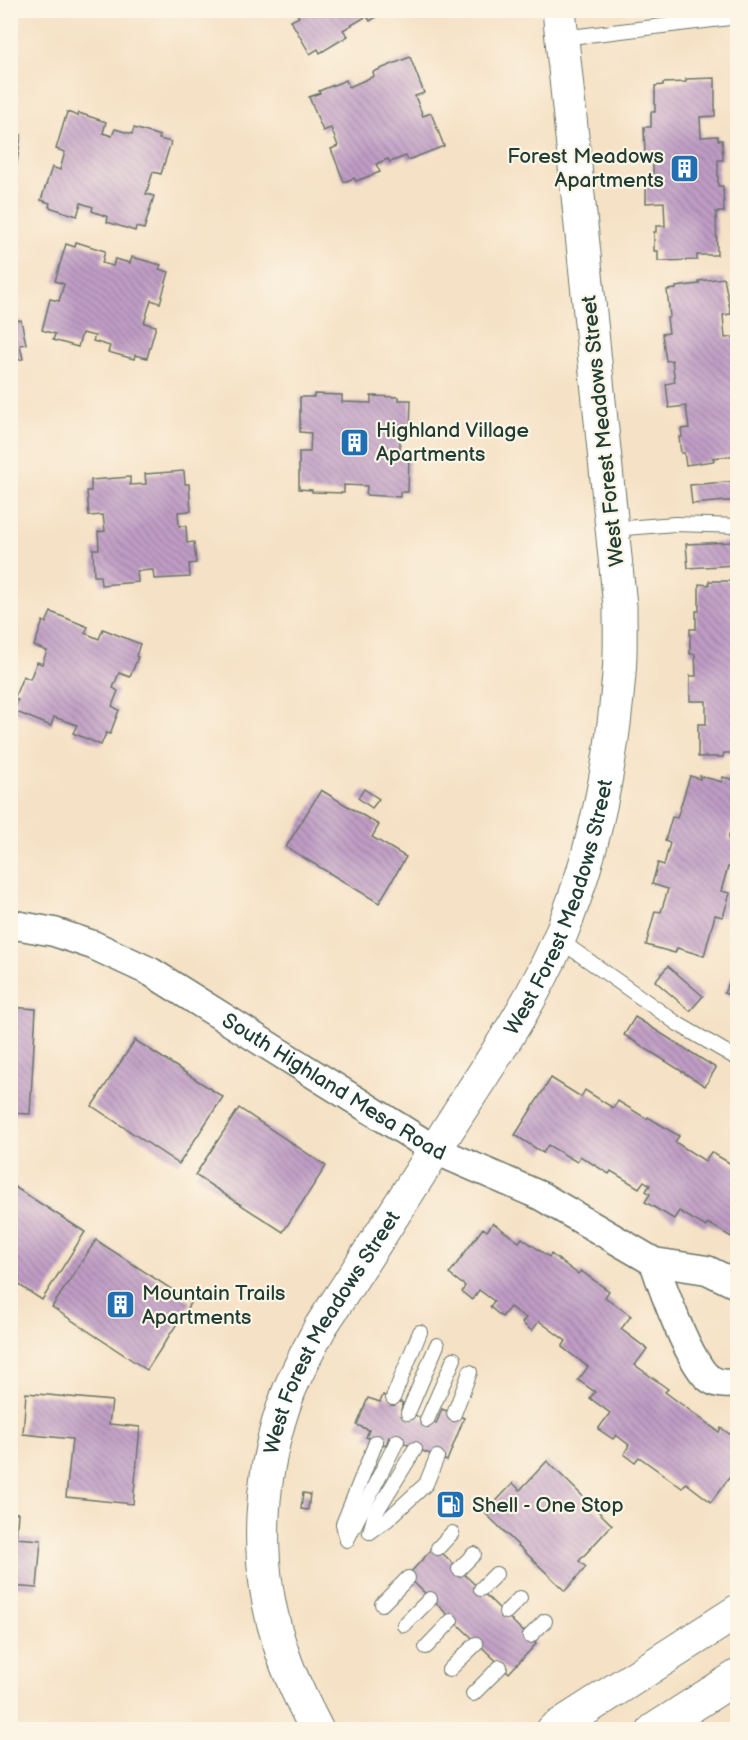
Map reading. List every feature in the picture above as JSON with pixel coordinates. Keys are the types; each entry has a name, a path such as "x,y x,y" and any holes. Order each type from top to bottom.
{"street":[{"name":"West Forest Meadows Street","path":"317,1730 295,1687 278,1641 267,1594 262,1548 264,1500 269,1460 289,1392 321,1326 514,1027 558,939 576,890 602,801 610,751 620,661 620,606 560,24"},
{"name":"South Highland Mesa Road","path":"10,924 54,932 93,945 151,972 435,1150 541,1196 654,1262 707,1270 738,1286"},
{"path":"654,1262 671,1308 696,1363 709,1379 723,1384 738,1383"},
{"path":"553,1730 738,1611"},
{"path":"654,1730 738,1676"}],"lane":[{"path":"560,24 738,17"},
{"path":"613,529 675,524 738,526"},
{"path":"558,939 678,1024 738,1059"},
{"path":"393,1398 420,1332"},
{"path":"408,1413 437,1346"},
{"path":"427,1420 454,1359"},
{"path":"454,1414 470,1372"},
{"path":"376,1442 344,1524 347,1540 397,1441"},
{"path":"415,1449 375,1514 370,1532 387,1520 426,1484 437,1457"},
{"path":"438,1548 452,1533"},
{"path":"459,1569 474,1554"},
{"path":"481,1589 496,1575"},
{"path":"382,1604 408,1578"},
{"path":"506,1612 520,1598"},
{"path":"404,1625 430,1599"},
{"path":"426,1647 451,1621"},
{"path":"530,1636 544,1621"},
{"path":"449,1670 476,1644"},
{"path":"473,1694 500,1667"}],"building":[{"path":"295,10 388,10 370,21 367,16 343,30 348,36 320,53 318,49 310,54 291,21 299,17"},
{"path":"410,57 424,93 415,96 423,116 431,113 444,146 408,160 406,156 390,162 388,159 376,164 380,172 356,181 354,178 344,182 331,149 338,146 331,128 323,131 309,97 346,80 349,87 374,76 373,72"},
{"name":"Forest Meadows Apartments","path":"715,78 715,116 700,117 701,137 718,136 718,140 722,140 723,160 718,160 718,186 723,186 724,212 716,212 717,255 697,255 697,260 658,261 658,251 654,251 654,232 656,232 656,226 665,226 664,202 646,203 646,177 653,176 653,156 645,156 644,127 651,127 651,112 655,112 655,86 663,85 663,83 686,82 686,79"},
{"path":"67,112 78,116 79,113 106,122 103,133 112,136 115,129 132,134 134,128 171,142 161,174 153,172 146,194 154,196 144,229 136,227 135,231 107,222 108,217 92,211 93,207 81,203 77,216 49,207 50,203 41,200 52,167 60,170 65,152 56,149"},
{"path":"10,134 21,135 16,168 10,167"},
{"path":"10,189 14,190 12,204 10,204"},
{"path":"76,242 105,251 102,263 113,266 115,259 130,263 132,257 161,265 159,269 169,272 160,303 151,300 144,323 156,326 147,358 135,355 134,359 108,352 110,346 93,341 95,336 82,333 78,347 53,340 55,334 42,330 50,299 59,301 64,284 55,281 66,244 75,247"},
{"path":"12,273 15,293 10,294 10,274"},
{"path":"724,278 731,314 723,315 725,338 738,339 738,455 686,465 684,453 681,453 679,437 682,437 681,429 689,428 686,406 669,408 666,384 675,382 672,360 666,361 662,334 669,333 667,290 699,284 699,281"},
{"path":"10,306 14,321 21,320 26,344 20,345 23,359 10,361"},
{"name":"Highland Village Apartments","path":"314,394 342,395 342,402 371,403 371,396 411,400 410,432 400,432 400,457 409,457 408,492 400,492 400,497 366,495 367,486 344,485 344,493 312,492 312,490 299,489 299,452 310,452 311,433 300,432 300,397 314,397"},
{"path":"184,471 185,484 189,484 191,511 178,512 179,526 186,526 187,543 194,542 196,563 189,564 190,577 154,579 153,570 137,571 138,582 101,585 100,576 94,576 93,549 99,549 98,532 105,531 103,515 89,516 87,491 91,491 91,480 130,477 130,485 146,484 145,474"},
{"path":"738,481 738,500 692,504 690,485"},
{"path":"733,542 735,565 688,568 686,544"},
{"path":"732,577 738,577 738,753 724,753 723,757 698,757 698,724 706,724 706,701 690,701 690,676 696,676 695,654 690,654 690,629 696,629 699,584 709,585 709,581 732,581"},
{"path":"51,612 88,627 85,633 99,639 103,629 140,644 136,656 138,657 130,677 119,673 113,688 118,691 112,706 119,710 110,734 106,733 101,745 73,733 77,725 54,717 51,726 14,711 18,700 14,699 23,676 30,679 37,662 42,664 47,651 34,646 43,621 46,623"},
{"path":"690,776 700,779 700,776 722,782 723,777 738,781 738,818 734,817 728,839 738,842 738,862 736,869 728,867 721,891 730,893 723,917 715,915 704,956 677,948 675,953 646,945 655,911 661,912 668,889 652,884 658,863 664,865 670,843 665,841 672,817 677,818"},
{"path":"364,789 379,799 372,808 358,798"},
{"path":"321,790 379,825 372,837 406,857 379,903 286,847"},
{"path":"738,964 738,999 724,993"},
{"path":"668,966 703,996 690,1011 655,981"},
{"path":"10,1007 36,1009 30,1114 10,1113"},
{"path":"635,1017 716,1068 705,1086 624,1035"},
{"path":"135,1040 223,1097 179,1164 92,1106"},
{"path":"551,1078 581,1097 585,1090 613,1108 618,1101 679,1136 675,1142 705,1161 711,1152 738,1168 738,1241 708,1223 706,1227 679,1211 674,1219 645,1202 650,1194 646,1191 650,1185 644,1181 639,1188 611,1171 609,1174 580,1156 577,1162 548,1145 543,1153 515,1135"},
{"name":"Mountain Trails Apartments","path":"239,1108 326,1166 283,1232 195,1175"},
{"path":"10,1184 85,1232 42,1300 10,1279"},
{"path":"493,1223 519,1242 522,1238 549,1257 551,1254 578,1274 581,1271 609,1291 605,1297 631,1316 621,1329 647,1349 635,1365 668,1389 665,1392 719,1432 721,1428 738,1440 738,1466 711,1502 686,1483 682,1488 639,1457 635,1462 624,1454 629,1445 616,1435 613,1439 598,1429 610,1413 590,1398 595,1392 578,1380 588,1367 562,1347 566,1341 539,1321 532,1331 522,1323 526,1318 510,1307 502,1317 490,1307 494,1301 479,1290 472,1300 462,1292 465,1286 449,1274 483,1228 487,1231"},
{"name":"Mountain Trails Apartments","path":"96,1240 191,1302 147,1370 52,1307"},
{"path":"26,1393 112,1401 109,1424 140,1427 133,1504 66,1497 72,1439 23,1434"},
{"path":"383,1395 403,1403 401,1410 436,1424 442,1409 464,1418 447,1461 389,1437 386,1445 366,1437 369,1430 357,1425 368,1398 380,1402"},
{"path":"547,1461 612,1525 579,1561 586,1567 565,1591 485,1513 513,1483 520,1490"},
{"path":"303,1493 310,1494 308,1510 301,1509"},
{"path":"10,1512 18,1513 16,1538 41,1540 37,1588 10,1586"},
{"path":"435,1546 536,1644 509,1673 407,1576"}],"place":[{"name":"Forest Meadows Apartments","path":"685,168"},
{"name":"Highland Village Apartments","path":"355,442"},
{"name":"Mountain Trails Apartments","path":"121,1305"},
{"name":"Shell - One Stop","path":"451,1505"}]}
